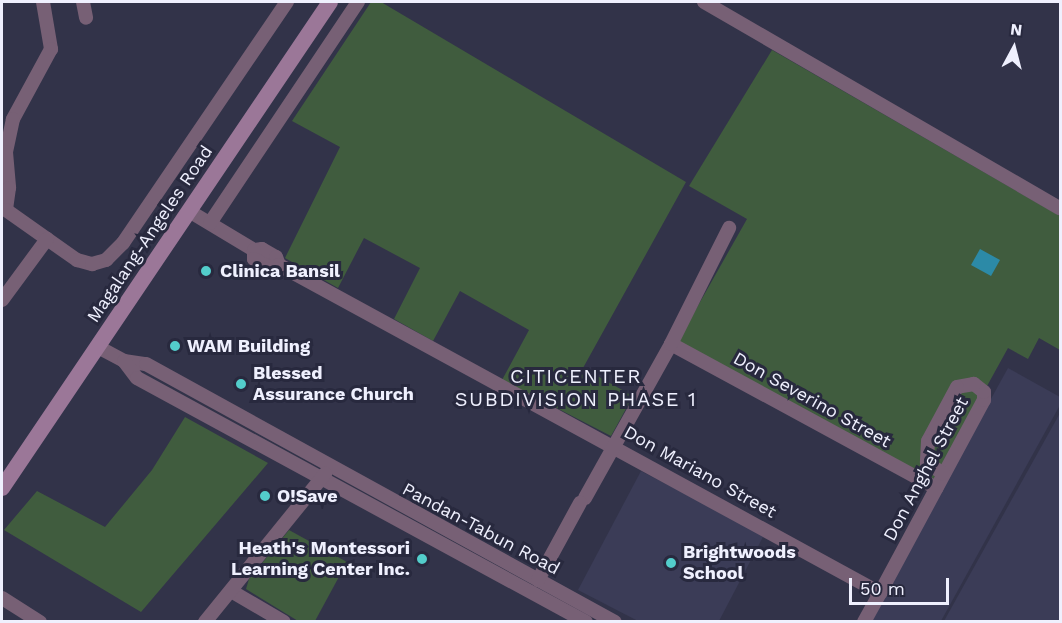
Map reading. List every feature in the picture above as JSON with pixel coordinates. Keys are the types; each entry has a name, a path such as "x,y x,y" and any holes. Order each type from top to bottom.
{"main road":[{"name":"Magalang-Angeles Road","path":"2,488 327,6"}],"street":[{"path":"43,2 51,49 13,119 4,151 9,188 3,211 84,263 99,263 115,252 169,179 287,2"},
{"path":"83,2 86,18"},
{"path":"210,223 358,2"},
{"path":"705,2 1060,208"},
{"path":"327,6 345,21"},
{"path":"260,104 281,117"},
{"path":"221,164 241,177"},
{"name":"Don Mariano Street","path":"189,211 254,250 262,249 276,257 279,265 880,593"},
{"path":"538,580 671,344 729,228"},
{"path":"2,300 47,239"},
{"name":"Don Severino Street","path":"671,344 936,488"},
{"name":"Pandan-Tabun Road","path":"98,347 124,361 146,364 615,621"},
{"name":"Pandan-Tabun Road","path":"124,361 137,378 320,480 585,621"},
{"name":"Don Anghel Street","path":"864,621 880,593 984,400 984,392 974,384 957,387 925,450 927,463 944,474"},
{"path":"205,621 331,467"},
{"path":"231,591 284,621"},
{"path":"2,598 40,621"}],"shaded area":[{"path":"980,249 1000,260 991,276 971,265"},
{"path":"1008,368 1060,397 1060,405 941,621 868,622"},
{"path":"1060,413 1060,621 944,621"},
{"name":"Brightwoods School","path":"641,471 764,535 719,621 638,621 578,590"}],"green space":[{"path":"371,2 381,2 686,182 583,368 633,396 611,436 502,380 529,330 460,291 433,341 394,319 420,268 364,238 338,288 285,258 340,147 292,121"},
{"path":"772,50 1060,216 1060,350 1039,338 1028,359 1008,348 934,482 678,341 747,219 689,186"},
{"path":"185,417 268,463 141,612 4,530 37,491 105,527 152,470"},
{"path":"289,530 347,562 315,621 298,621 246,589 249,579"}],"place":[{"name":"Clinica Bansil","path":"206,271"},
{"name":"WAM Building","path":"175,346"},
{"name":"Blessed Assurance Church","path":"241,384"},
{"name":"O!Save","path":"265,496"},
{"name":"Heath's Montessori Learning Center Inc.","path":"422,559"},
{"name":"Brightwoods School","path":"671,563"}],"district":[{"name":"CITICENTER SUBDIVISION PHASE 1","path":"576,388"}]}
